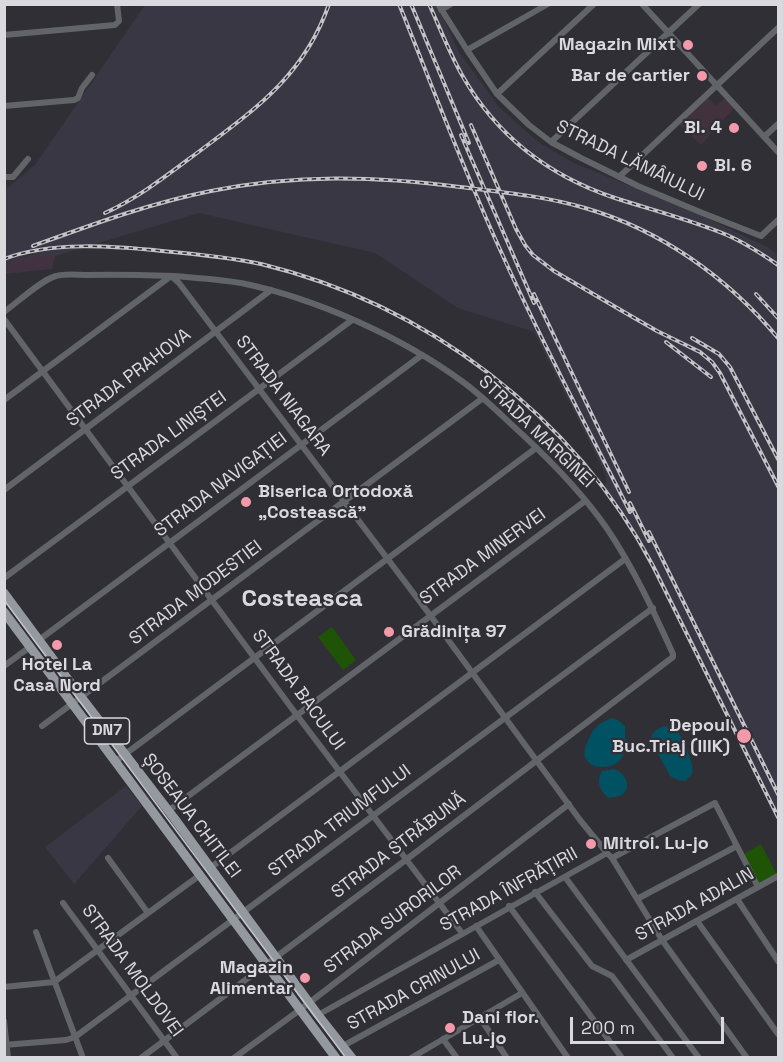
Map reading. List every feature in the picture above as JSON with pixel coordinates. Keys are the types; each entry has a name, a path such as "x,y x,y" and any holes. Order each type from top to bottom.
{"main road":[{"name":"ȘOSEAUA CHITILEI","path":"4,593 39,640 116,761 200,875 234,920 309,1002 352,1058"},
{"name":"ȘOSEAUA CHITILEI","path":"4,612 30,646 124,754 168,811 243,913 332,1056"}],"street":[{"path":"4,35 115,25 119,21 117,4"},
{"path":"440,7 451,4"},
{"path":"467,50 548,4"},
{"path":"496,94 594,4"},
{"path":"642,4 778,152"},
{"path":"551,142 699,4"},
{"name":"STRADA LĂMÂIULUI","path":"440,7 496,94 551,142 619,177 761,236 778,219"},
{"path":"619,177 778,28"},
{"path":"4,106 76,99 92,75"},
{"path":"764,137 778,124"},
{"path":"4,177 14,177 28,159"},
{"name":"STRADA MARGINEI","path":"4,312 43,282 57,276 137,274 208,279 271,290 308,302 352,320 422,355 464,382 483,398 563,474 608,531 626,559 652,608 673,657"},
{"path":"4,400 171,276"},
{"name":"STRADA NIAGARA","path":"171,276 179,283 259,388 609,855 662,940 747,1058"},
{"name":"STRADA PRAHOVA","path":"4,490 271,290"},
{"name":"STRADA BACULUI","path":"4,319 296,714 462,933"},
{"name":"STRADA LINIȘTEI","path":"4,578 352,320"},
{"name":"STRADA NAVIGAȚIEI","path":"39,640 422,355"},
{"name":"STRADA MODESTIEI","path":"42,726 483,398"},
{"path":"116,761 536,448"},
{"name":"STRADA MINERVEI","path":"168,811 585,501"},
{"path":"210,868 626,559"},
{"name":"STRADA TRIUMFULUI","path":"6,1045 66,1040 75,1037 652,608"},
{"path":"4,666 30,646"},
{"name":"STRADA STRĂBUNĂ","path":"141,1058 407,860 673,657"},
{"name":"STRADA ÎNFRĂȚIRII","path":"318,1015 535,892 715,803 737,846"},
{"name":"STRADA SURORILOR","path":"234,1058 569,804"},
{"path":"637,899 737,846 758,887"},
{"path":"108,858 148,913"},
{"path":"4,987 54,982 200,875"},
{"name":"STRADA ADALIN","path":"626,960 778,876"},
{"path":"564,877 699,1058"},
{"path":"535,892 592,966 612,976 673,1058"},
{"path":"737,899 778,961"},
{"name":"STRADA MOLDOVEI","path":"63,903 177,1058"},
{"path":"509,906 622,1058"},
{"path":"697,921 778,1034"},
{"path":"476,926 568,1058"},
{"path":"36,932 83,1058"},
{"name":"STRADA CRINULUI","path":"343,1046 499,960"},
{"path":"411,1058 522,993"},
{"path":"480,1018 507,1058"},
{"path":"4,1021 8,1058"},
{"path":"443,1039 457,1058"}],"shaded area":[{"path":"145,5 437,5 459,52 499,107 538,142 574,163 703,216 769,248 778,256 778,822 636,536 606,496 606,475 534,332 458,308 375,253 199,213 55,256 30,254 5,263 4,191 35,165"},
{"path":"707,97 716,106 725,98 734,108 701,145 679,125"},
{"path":"39,252 40,256 55,256 52,269 5,274 5,263"},
{"path":"126,786 142,806 74,884 45,847"}],"green space":[{"path":"332,627 356,660 343,670 318,637"},
{"path":"761,844 778,877 758,887 742,855"}],"water":[{"path":"612,718 625,726 623,755 613,765 602,767 592,765 584,755 587,744 595,728"},
{"path":"663,726 676,728 687,751 693,770 685,781 670,776 651,741 653,733"},
{"path":"614,769 622,774 627,786 624,793 609,798 601,789 599,778 602,771"}],"tram line":[{"path":"4,600 346,1058"}],"railway":[{"path":"105,213 154,184 222,135 260,104 293,70 307,50 329,4"},
{"path":"399,4 462,162 503,256 549,353 630,512"},
{"path":"411,4 469,143"},
{"path":"429,4 457,66 476,97 491,116 526,151 568,178 591,189 727,235 778,265"},
{"path":"471,125 516,229 533,255 554,271 657,331 700,352 712,362 720,373 778,486"},
{"path":"461,135 534,303"},
{"path":"33,246 121,215 166,202 243,185 335,178 428,183 538,197 613,217 666,243 715,276 737,295 778,338"},
{"path":"4,259 42,249 82,246 143,249 236,259 261,264 322,282 381,307 437,338 489,374 538,415 582,461 620,512 653,566 778,817"},
{"path":"534,294 629,492"},
{"path":"756,294 778,318"},
{"path":"692,338 719,354 730,367 778,459"},
{"path":"666,342 711,377"},
{"path":"630,503 649,541"},
{"path":"649,532 778,794"}],"place":[{"name":"Magazin Mixt","path":"688,45"},
{"name":"Bar de cartier","path":"702,76"},
{"name":"Bl. 4","path":"734,128"},
{"name":"Bl. 6","path":"702,166"},
{"name":"Biserica Ortodoxă „Costească”","path":"246,502"},
{"name":"Grădinița 97","path":"389,632"},
{"name":"Hotel La Casa Nord","path":"57,645"},
{"name":"Depoul Buc.Triaj (IIIK)","path":"744,736"},
{"name":"Mitroi. Lu-jo","path":"591,844"},
{"name":"Magazin Alimentar","path":"305,978"},
{"name":"Dani flor. Lu-jo","path":"450,1028"}],"district":[{"name":"Costeasca","path":"302,599"}]}
